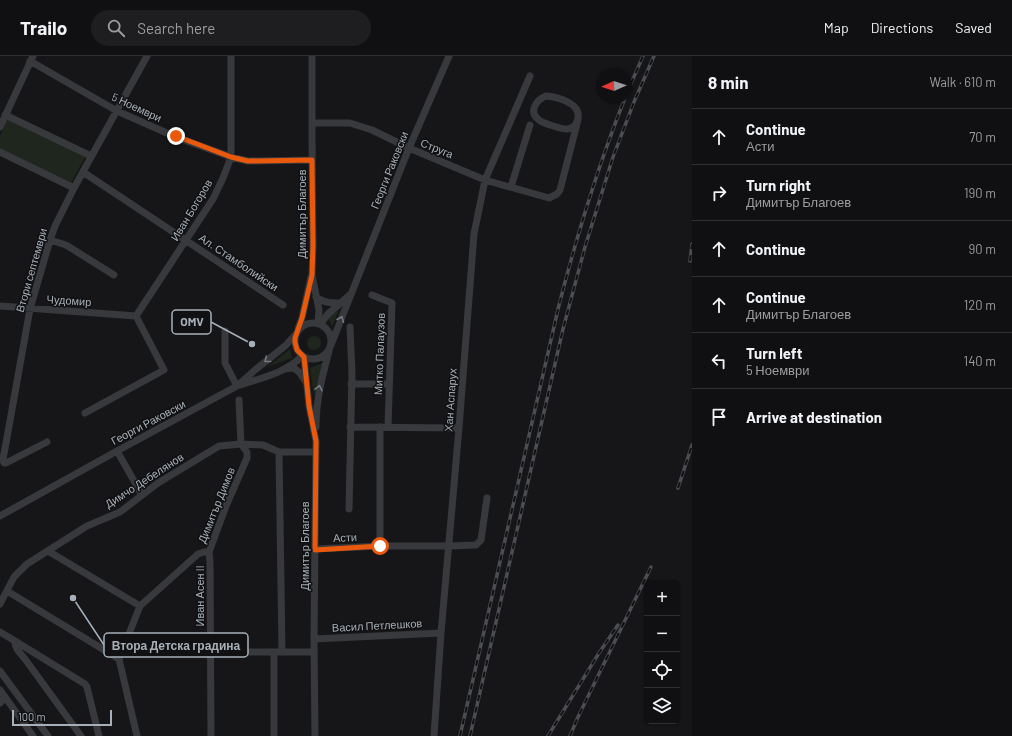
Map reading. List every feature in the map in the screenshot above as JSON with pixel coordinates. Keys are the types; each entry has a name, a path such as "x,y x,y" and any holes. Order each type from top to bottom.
{"street":[{"name":"Втори септември","path":"47,442 6,463 4,462 3,459 30,309 55,226 91,156 147,56"},
{"name":"Иван Богоров","path":"136,316 213,199 231,157 231,56"},
{"name":"Димитър Благоев","path":"312,56 312,275 319,310 319,324"},
{"name":"Георги Раковски","path":"316,441 316,412 318,395 330,347 409,148 449,56"},
{"name":"5 Ноември","path":"31,58 117,111 231,157 248,161 312,160"},
{"path":"0,127 31,58"},
{"name":"Хан Аспарух","path":"434,736 441,633 474,234 485,180 530,76"},
{"path":"546,96 551,97 571,104 577,110 578,120 576,125 572,128 567,130 562,129 539,120 535,116 534,106 541,98 546,96"},
{"path":"5,115 91,156"},
{"name":"Струга","path":"312,123 350,123 372,130 409,148 485,180 549,198 557,194 560,190 578,120"},
{"path":"511,187 530,125"},
{"path":"0,152 74,188"},
{"name":"Ал. Стамболийски","path":"83,172 283,305"},
{"path":"50,240 66,245 114,275"},
{"path":"297,332 307,323 313,322 325,326 330,335 330,347 326,354 321,358 309,359 303,356 295,346 295,338 297,332 302,318 312,275"},
{"name":"Георги Раковски","path":"319,324 352,293"},
{"name":"Митко Палаузов","path":"372,295 392,303 388,427"},
{"path":"316,297 330,303 341,303"},
{"name":"Чудомир","path":"0,306 136,316"},
{"path":"85,413 164,370 136,316"},
{"path":"349,509 351,384 350,327"},
{"path":"225,331 225,363 237,386 285,369 303,356"},
{"name":"Георги Раковски","path":"0,516 237,386 285,346 297,332"},
{"name":"Димитър Благоев","path":"303,356 309,406 316,441 314,639 315,736"},
{"path":"285,369 294,368 300,372 306,384"},
{"path":"351,384 389,384"},
{"path":"239,400 241,444"},
{"path":"350,427 459,428"},
{"path":"380,427 380,546"},
{"name":"Димчо Дебелянов","path":"0,604 14,576 27,564 87,526 120,512 158,483 219,446 241,444 263,445 279,452"},
{"name":"Димитър Димов","path":"119,659 140,606 198,554 209,552 246,458 247,452 241,444"},
{"path":"117,451 142,495"},
{"path":"282,652 279,452 316,452"},
{"name":"Асти","path":"315,550 380,546 476,545 481,540 487,498"},
{"path":"48,551 140,606"},
{"name":"Иван Асен II","path":"209,552 211,736"},
{"path":"6,591 119,659 137,736"},
{"path":"0,632 85,684 99,736"},
{"name":"Васил Петлешков","path":"314,639 441,633"},
{"path":"15,641 14,644 16,649 81,736"},
{"path":"211,652 314,652"},
{"path":"274,652 274,736"},
{"path":"0,671 48,736"},
{"path":"0,690 33,736"},
{"path":"0,703 5,697"}],"shaded area":[{"path":"7,120 85,157 71,183 0,148 0,136"},
{"path":"339,311 332,327 328,318"},
{"path":"311,336 317,336 321,340 321,346 317,350 311,350 307,346 307,340"},
{"path":"290,349 292,358 267,367"},
{"path":"323,363 314,397 310,368"}],"railway":[{"path":"632,81 643,56"},
{"path":"470,736 563,329 585,247 613,157 634,102 654,56"},
{"path":"460,736 559,305 589,201 623,104"},
{"path":"690,261 692,244"},
{"path":"678,488 692,445"},
{"path":"570,736 651,567"},
{"path":"548,736 618,625"}],"place":[{"name":"OMV","path":"252,344"},
{"name":"Втора Детска градина","path":"73,598"}],"route":[{"path":"176,136 231,157 248,161 312,160 312,275 301,323 295,338 295,346 299,353 304,357 309,406 316,441 315,550 380,546"}]}
